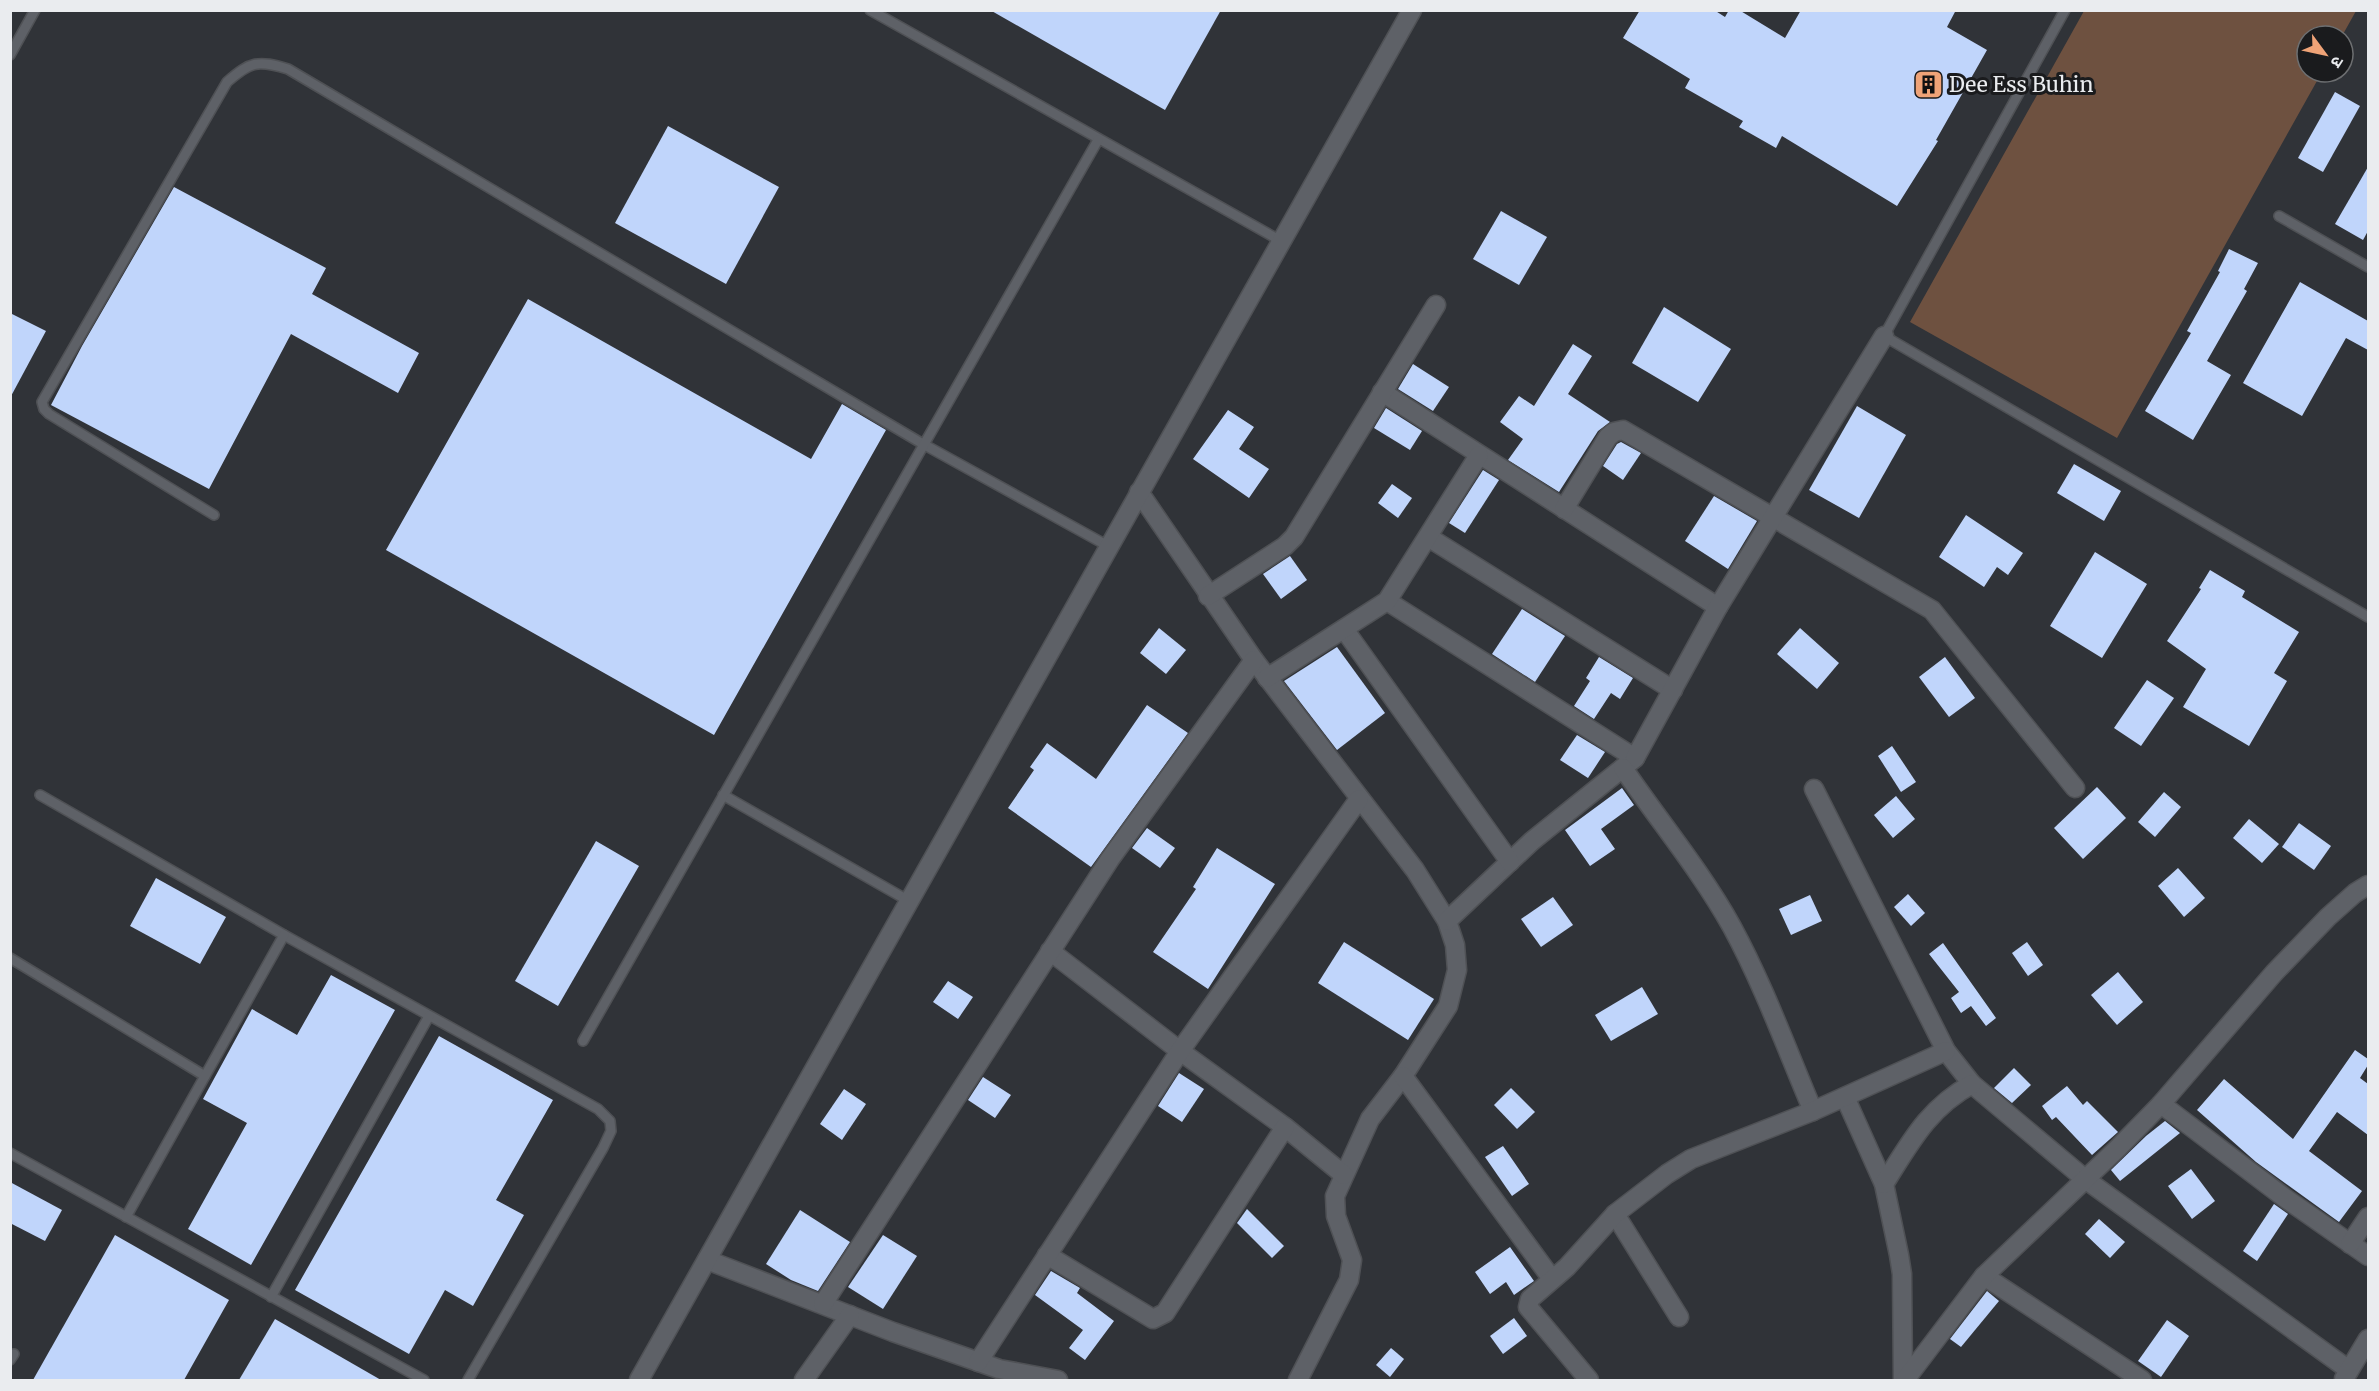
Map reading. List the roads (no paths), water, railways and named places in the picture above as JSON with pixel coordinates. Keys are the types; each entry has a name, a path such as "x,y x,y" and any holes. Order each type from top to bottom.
{"street":[{"path":"639,1380 1412,10"},
{"path":"1208,596 1285,546 1294,537 1436,305"},
{"path":"1447,921 1510,862 1629,763 1673,690 1718,607 1884,336"},
{"path":"1382,392 1718,607"},
{"path":"1564,509 1608,437 1614,432 1623,430 1772,519 1932,610 2075,788"},
{"path":"1268,678 1387,601 1479,455"},
{"path":"1139,492 1208,596 1254,660 1359,800 1415,870 1447,921 1455,945 1457,970 1448,1006 1403,1076 1370,1119 1335,1196 1335,1207 1352,1260 1349,1280 1298,1380"},
{"path":"1428,537 1673,690"},
{"path":"1387,601 1629,763 1732,926 1753,969 1813,1111"},
{"path":"1344,629 1510,862"},
{"path":"822,1304 1110,858 1254,660"},
{"path":"1814,789 1946,1051 1972,1084 2085,1179 2346,1375 2368,1339"},
{"path":"978,1362 1180,1051 1359,800"},
{"path":"1904,1380 1984,1276 2161,1104 2274,973 2328,917 2355,893 2368,885"},
{"path":"1050,951 1180,1051 1285,1127 1344,1175"},
{"path":"1589,1380 1528,1307 1530,1299 1580,1253 1615,1214 1690,1159 1813,1111 1946,1051"},
{"path":"1403,1076 1552,1279"},
{"path":"1884,1184 1934,1111 1952,1095 1972,1084"},
{"path":"1845,1097 1884,1184 1902,1274 1904,1380"},
{"path":"2161,1104 2285,1198 2368,1256"},
{"path":"1047,1255 1153,1319 1159,1317 1165,1312 1285,1127"},
{"path":"1615,1214 1679,1317"},
{"path":"2350,1244 2368,1217"},
{"path":"707,1260 978,1362 999,1369 1058,1380"},
{"path":"1984,1276 2142,1380"},
{"path":"804,1380 850,1315"}],"lane":[{"path":"10,55 35,10"},
{"path":"870,10 1281,241"},
{"path":"2065,10 1884,336 2368,616"},
{"path":"214,515 49,414 42,402 227,82 244,67 265,62 288,69 923,444 1108,546"},
{"path":"583,1041 1098,140"},
{"path":"2279,216 2368,267"},
{"path":"40,795 284,935 588,1103 610,1120 611,1131 603,1148 468,1380"},
{"path":"723,795 909,901"},
{"path":"126,1217 284,935"},
{"path":"10,958 205,1076"},
{"path":"271,1297 429,1016"},
{"path":"10,1154 424,1380"}],"place":[{"name":"Dee Ess Buhin","path":"1928,84"}]}
